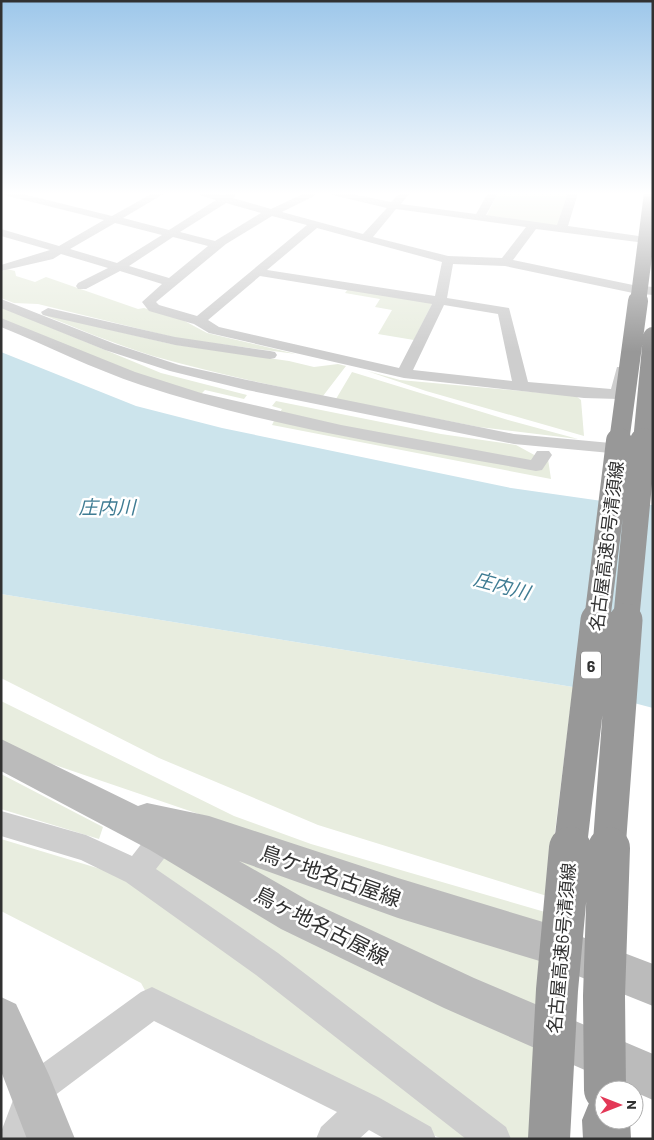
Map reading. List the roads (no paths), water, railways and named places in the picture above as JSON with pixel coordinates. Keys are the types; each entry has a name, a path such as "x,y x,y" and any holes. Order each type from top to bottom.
{"highway":[{"name":"名古屋高速6号清須線","path":"549,1139 550,1065 566,880 596,621 644,246"},
{"name":"名古屋高速6号清須線","path":"605,1080 606,930 612,788 653,337"}],"main road":[{"name":"鳥ヶ地名古屋線","path":"1,754 163,838 295,914 459,993 653,1077"},
{"name":"鳥ケ地名古屋線","path":"118,814 209,833 398,898 543,942 653,985"},
{"path":"1,1019 33,1091 51,1139"}],"street":[{"path":"49,246 172,283"},
{"path":"3,268 49,256 64,246"},
{"path":"82,286 119,267 151,246"},
{"path":"215,246 149,302 154,308 199,320 214,330 404,374 584,393 653,398"},
{"path":"199,320 288,246"},
{"path":"397,246 448,260 505,262 633,289 653,291"},
{"path":"505,262 517,246"},
{"path":"618,394 633,289 645,246"},
{"path":"404,374 440,301 448,260"},
{"path":"257,272 504,311 521,386"},
{"path":"1,303 110,347 175,368 247,385 514,439 653,452"},
{"path":"19,310 33,308 175,341 314,363 333,358"},
{"path":"1,322 147,382 215,401 335,428 536,466 543,455"},
{"path":"653,420 653,438"},
{"path":"1,823 86,848 136,872 267,964 494,1139"},
{"path":"136,872 163,838"},
{"path":"16,1139 33,1091 152,1003 366,1109 419,1139"},
{"path":"333,1139 366,1109"}],"water":[{"name":"庄内川","path":"1,352 136,406 222,428 511,488 616,503 653,505 653,708 573,687 1,594"}]}
